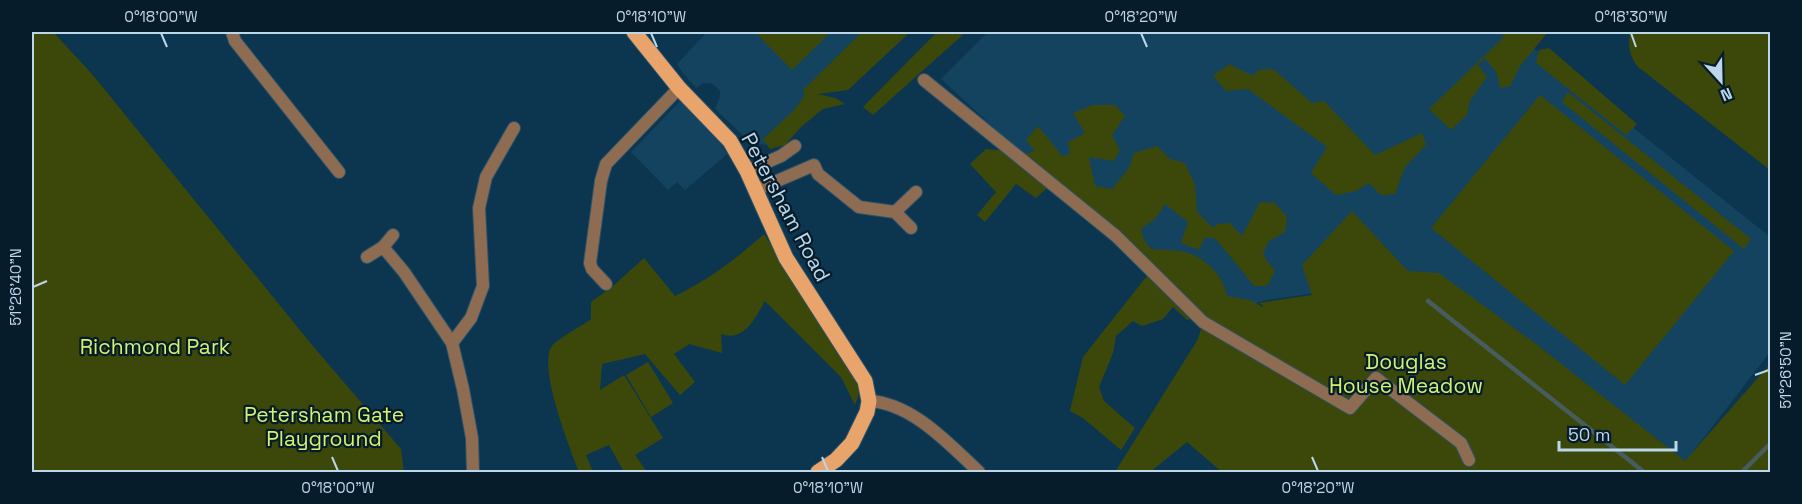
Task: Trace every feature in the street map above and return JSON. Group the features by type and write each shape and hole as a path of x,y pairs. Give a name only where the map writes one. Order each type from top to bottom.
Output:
{"main road":[{"name":"Petersham Road","path":"634,32 679,88 730,141 747,171 786,258 865,381 869,401"},
{"path":"818,472 836,460 852,443 867,412 869,401"}],"street":[{"path":"232,32 235,41 339,172"},
{"path":"924,80 1116,236 1203,322 1350,408 1376,378 1461,443 1469,460"},
{"path":"606,284 592,270 590,263 604,169 613,155 679,88"},
{"path":"452,343 471,318 483,286 480,208 486,177 514,128"},
{"path":"747,171 781,156 795,146"},
{"path":"756,190 814,165 819,174 859,207 895,212 911,228"},
{"path":"895,212 916,192"},
{"path":"367,256 383,247 393,235"},
{"path":"383,247 404,272 452,343 472,438 473,472"},
{"path":"869,401 881,402 912,415 978,472"}],"shaded area":[{"path":"707,32 866,32 773,141 765,145 749,141 715,109 720,91 715,86 703,83 696,88 677,64"},
{"path":"988,32 1520,32 1517,35 1770,237 1770,352 1685,462 1426,277 1267,300 1200,317 941,79"},
{"path":"680,101 715,136 727,154 685,190 677,182 668,190 631,152"}],"green space":[{"name":"Richmond Park","path":"32,32 53,32 92,74 312,345 401,449 404,472 32,472"},
{"path":"831,32 792,70 756,33"},
{"path":"862,32 910,32 848,90 818,94 835,98 845,104 823,109 801,127 785,145 770,149 763,139 795,109 805,95 803,90"},
{"path":"937,32 966,32 873,115 863,107"},
{"path":"1500,32 1548,32 1520,66 1510,86 1500,88 1497,73 1485,58 1478,65 1487,77 1470,101 1467,115 1451,130 1429,109 1504,37"},
{"path":"1630,32 1770,32 1770,170 1637,66 1630,50"},
{"path":"1549,48 1637,124 1626,135 1536,63 1539,50"},
{"path":"1229,64 1253,76 1258,70 1273,69 1312,103 1324,101 1375,155 1422,133 1426,145 1405,167 1395,194 1381,195 1369,183 1356,191 1336,195 1311,173 1327,147 1248,89 1226,91 1213,76"},
{"path":"1568,92 1751,239 1744,249 1562,102"},
{"path":"1540,95 1734,251 1625,385 1431,228"},
{"name":"Douglas House Meadow","path":"1093,105 1115,105 1125,116 1112,135 1120,150 1114,161 1089,157 1095,186 1112,189 1129,168 1134,153 1157,146 1170,159 1185,163 1195,185 1197,212 1213,228 1217,224 1230,223 1242,236 1260,202 1275,203 1287,217 1285,232 1268,242 1263,255 1275,271 1267,286 1254,286 1216,239 1205,237 1199,250 1181,243 1188,222 1165,204 1155,219 1141,229 1144,240 1151,249 1188,253 1210,266 1221,280 1227,296 1253,301 1262,307 1259,303 1312,295 1302,265 1352,211 1408,271 1439,273 1536,344 1685,461 1770,364 1770,472 1222,472 1187,442 1150,472 1115,472 1198,339 1203,322 1200,317 1187,320 1173,307 1163,319 1142,326 1133,321 1116,336 1113,353 1099,387 1104,401 1135,428 1121,450 1083,418 1070,411 1083,357 1154,267 1056,180 1036,198 1016,184 985,222 977,215 996,192 970,164 986,149 1028,153 1035,151 1026,140 1038,126 1062,156 1070,154 1068,142 1085,133 1073,113"},
{"path":"764,234 856,380 859,393 855,405 841,377 765,301 743,332 729,336 721,334 722,353 689,344 674,354 695,382 680,395 645,354 602,364 600,390 624,375 663,438 635,455 647,472 624,472 609,445 586,455 593,472 579,472 556,408 552,389 548,356 554,343 591,319 591,302 612,287 644,258 675,296 722,268"},
{"path":"648,362 673,403 651,417 626,375"}],"waterway":[{"path":"1428,301 1644,472"},
{"path":"1742,472 1770,444"}],"park label":[{"name":"Petersham Gate Playground","path":"324,426"}]}
